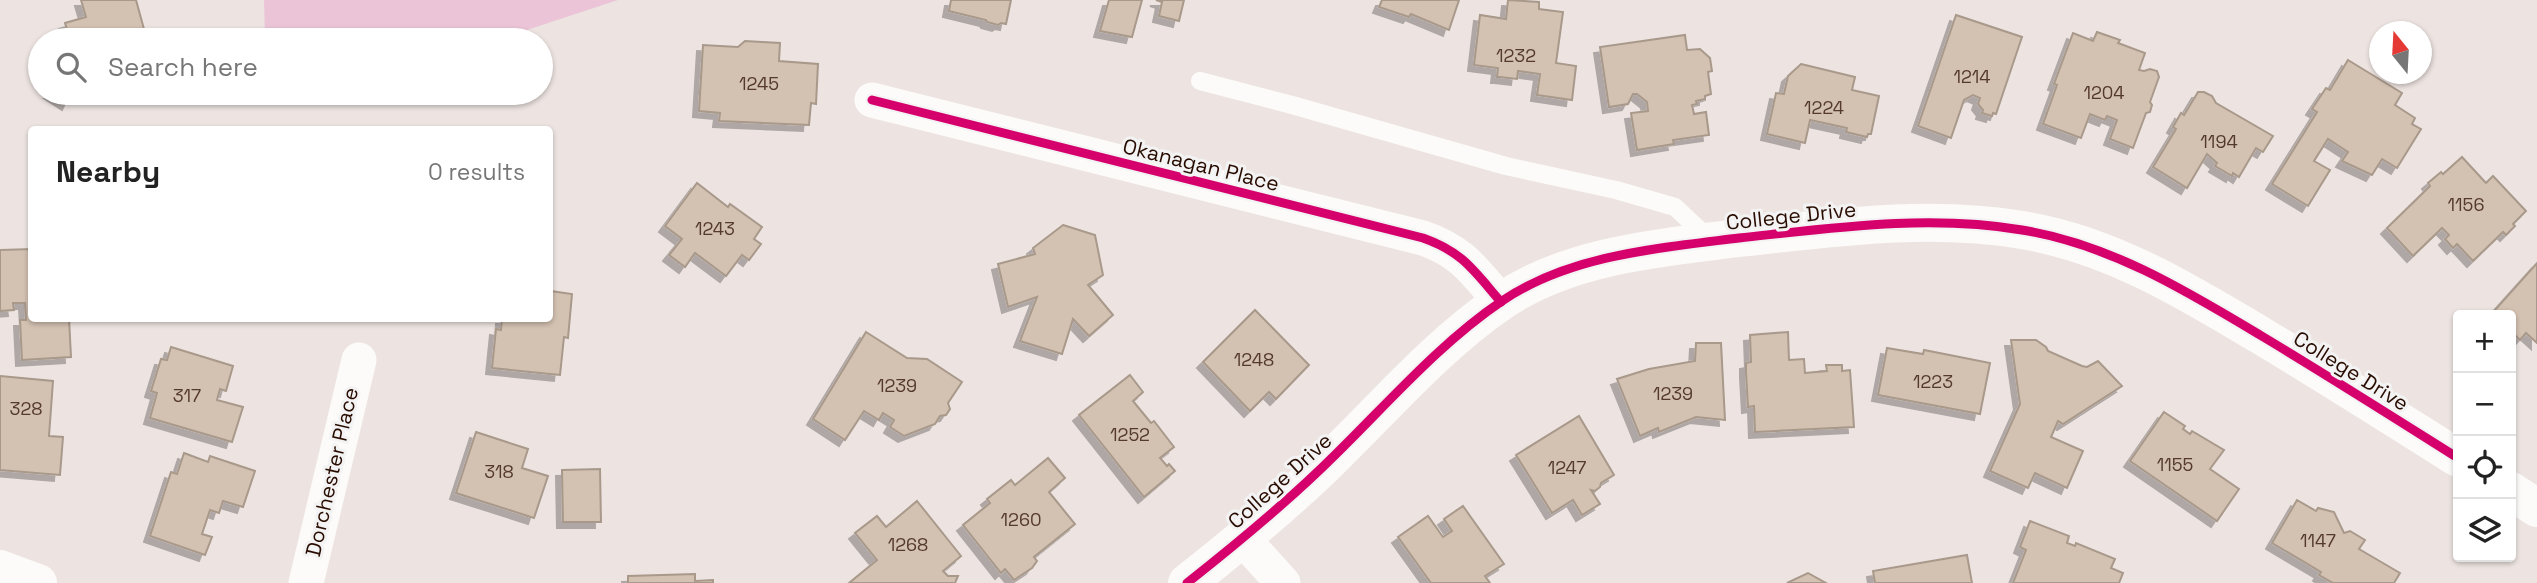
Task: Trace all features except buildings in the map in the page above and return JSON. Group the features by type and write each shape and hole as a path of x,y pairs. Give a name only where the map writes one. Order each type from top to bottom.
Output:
{"street":[{"name":"Okanagan Place","path":"872,100 1423,239 1447,247 1463,259 1501,302"},
{"name":"College Drive","path":"1188,583 1285,503 1441,352 1501,302 1556,274 1588,263 1679,245 1850,226 1940,223 2022,230 2100,250 2133,264 2189,295 2332,378 2453,455"},
{"name":"Dorchester Place","path":"306,583 359,360"},
{"path":"2516,494 2537,508"},
{"path":"1244,539 1283,583"},
{"path":"0,569 38,583"}],"lane":[{"path":"1200,81 1506,166 1616,190 1675,207 1711,242"}],"shaded area":[{"path":"264,0 618,0 533,28 265,28"}],"cycle path":[{"path":"872,100 1423,238 1458,256 1501,302"},
{"path":"1187,583 1245,537 1300,488 1457,335 1528,285 1586,263 1616,256 1809,230 1880,224 1987,225 2022,230 2085,246 2175,286 2310,365 2453,455"}]}
